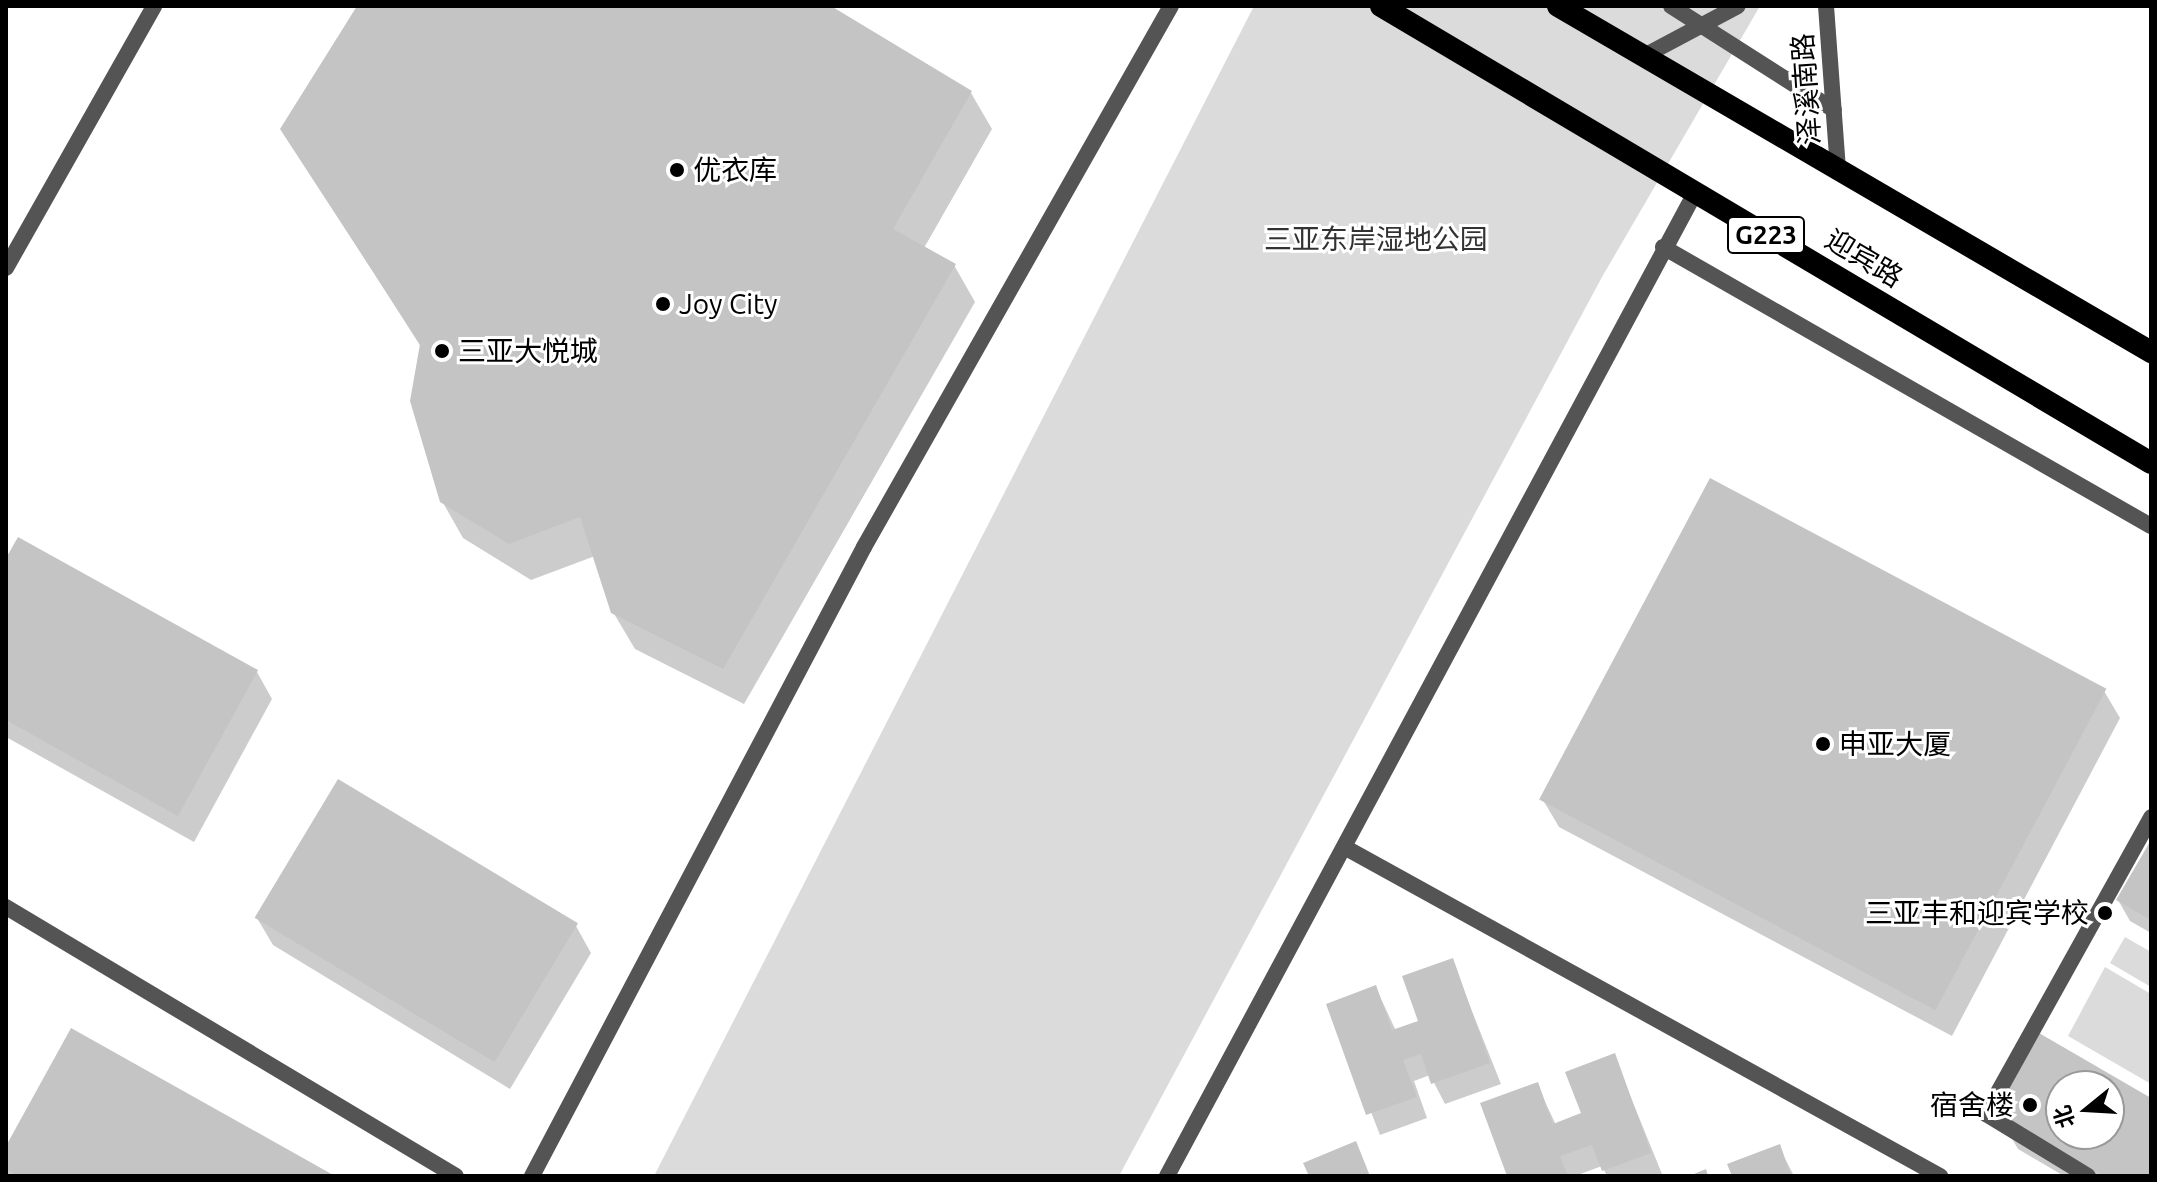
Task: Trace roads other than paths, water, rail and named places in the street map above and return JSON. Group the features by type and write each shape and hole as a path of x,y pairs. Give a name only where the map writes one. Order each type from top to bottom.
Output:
{"highway":[{"name":"迎宾路","path":"1381,6 2151,463"},
{"path":"1558,6 2151,352"}],"street":[{"path":"6,268 154,6"},
{"path":"532,1176 864,547 1171,6"},
{"path":"1671,6 1834,110"},
{"path":"1644,56 1738,6"},
{"name":"泽溪南路","path":"1826,6 1838,168"},
{"path":"1167,1176 1346,848 1663,247 1695,193"},
{"path":"1663,247 2151,526"},
{"path":"2088,1176 1986,1114 2151,817"},
{"path":"1346,848 1940,1176"},
{"path":"6,907 456,1176"}],"place":[{"name":"优衣库","path":"677,170"},
{"name":"Joy City","path":"663,304"},
{"name":"三亚大悦城","path":"442,351"},
{"name":"申亚大厦","path":"1823,744"},
{"name":"三亚丰和迎宾学校","path":"2105,913"},
{"name":"宿舍楼","path":"2030,1105"}],"park label":[{"name":"三亚东岸湿地公园","path":"1376,239"}]}
